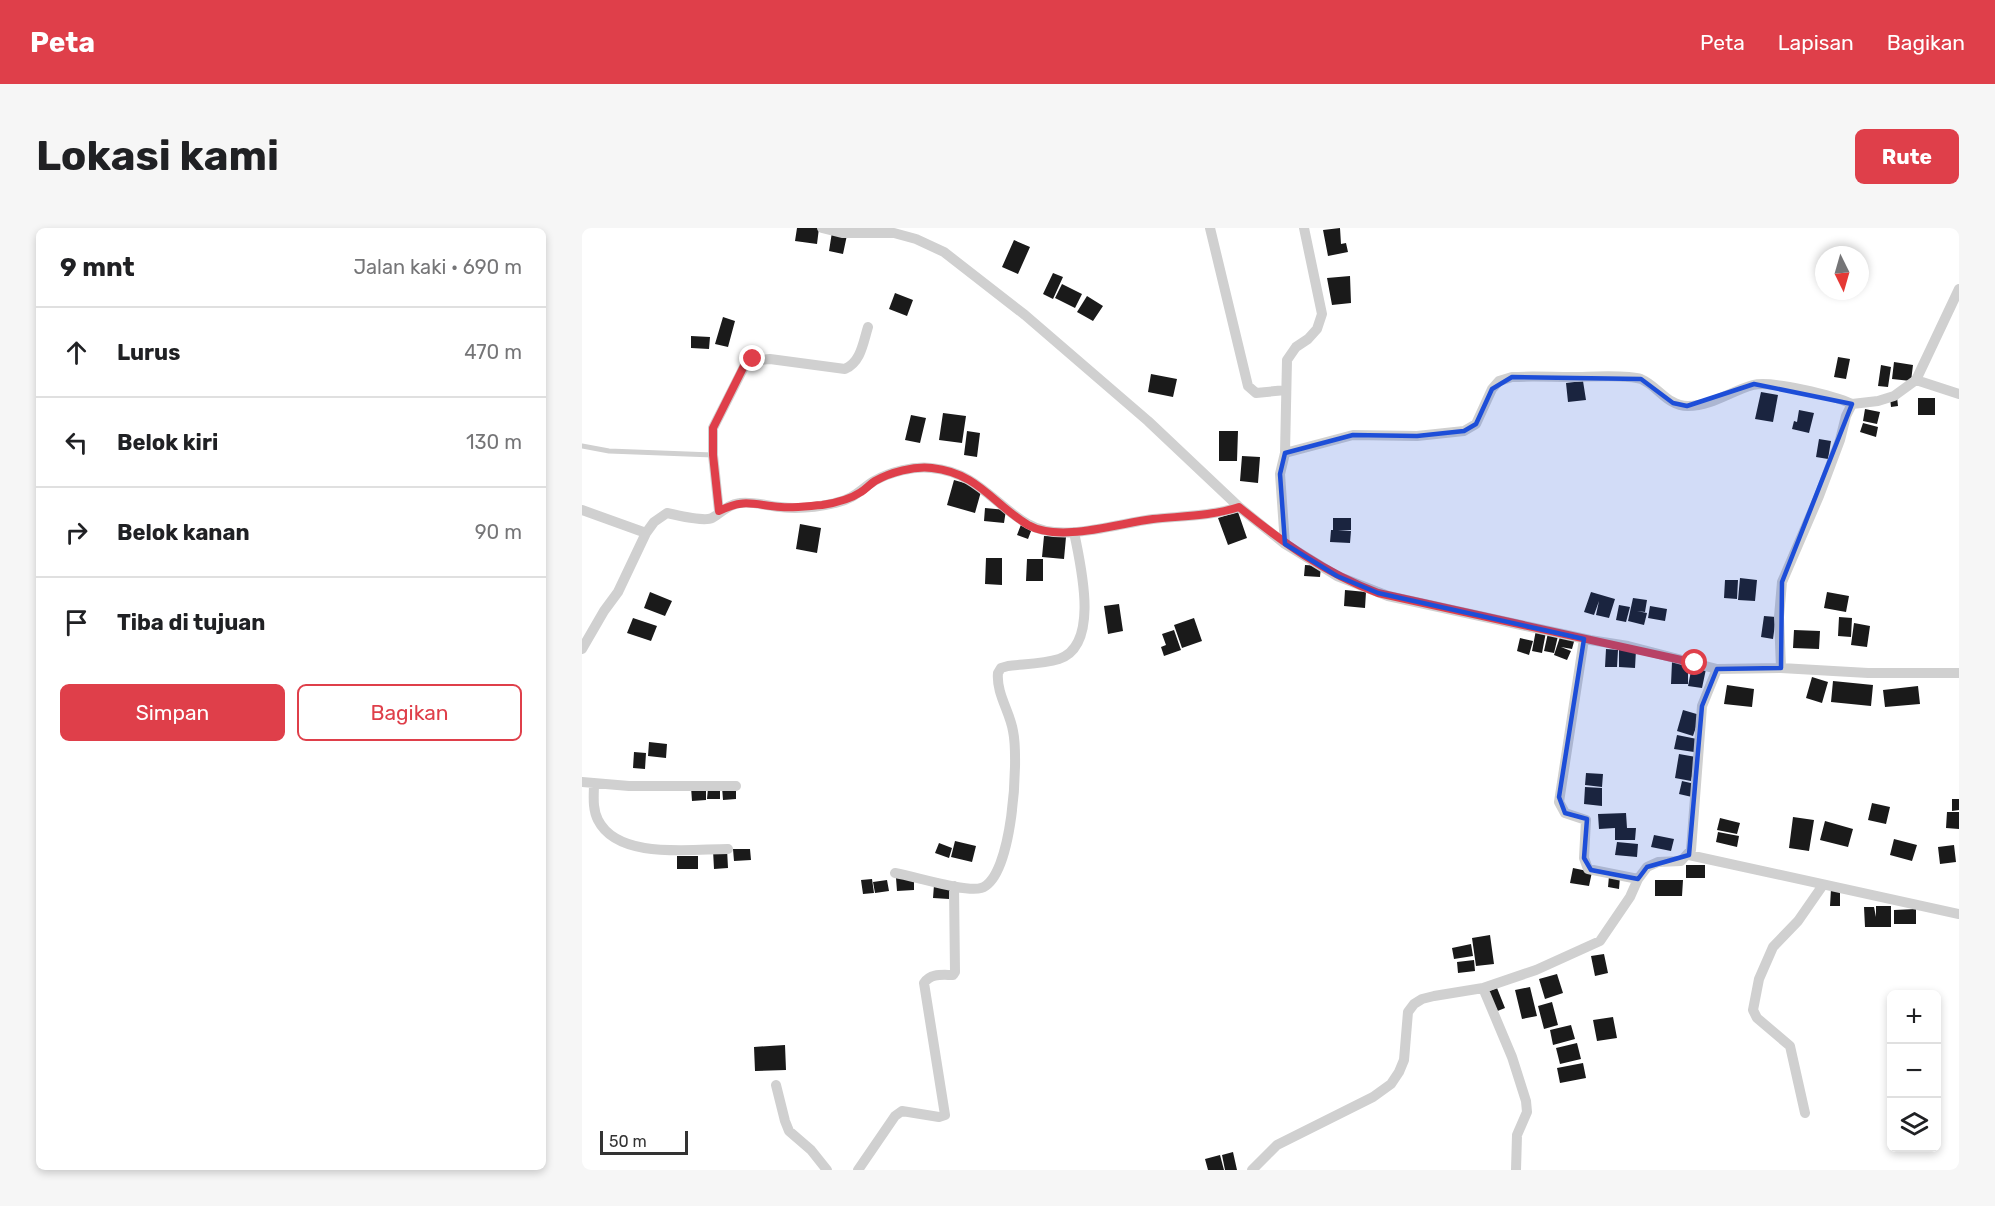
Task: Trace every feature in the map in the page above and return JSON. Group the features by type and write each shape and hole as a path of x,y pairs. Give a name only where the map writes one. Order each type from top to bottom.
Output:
{"street":[{"path":"822,228 842,232 894,233 916,238 944,252 1034,322 1148,421 1239,507 1285,544 1337,576 1378,593 1584,639 1628,646 1717,669 1781,668 1868,673 1959,673"},
{"path":"1210,228 1248,386 1256,393 1286,390"},
{"path":"1285,544 1280,474 1286,453 1287,360 1296,347 1317,329 1322,314 1304,228"},
{"path":"1286,453 1353,435 1417,436 1464,430 1476,424 1492,389 1499,381 1512,377 1611,376 1641,379 1673,403 1687,406 1707,403 1754,384 1768,384 1798,390 1840,399 1852,404 1878,401 1893,396 1916,380 1959,289"},
{"path":"719,511 713,455 713,428 747,361 770,359 845,369 854,365 858,359 868,327"},
{"path":"1916,380 1959,394"},
{"path":"1781,668 1779,617 1782,582 1819,496 1852,404"},
{"path":"582,648 618,592 646,533 654,522 667,513 703,519 712,518 719,511 741,502 783,508 835,503 859,494 874,482 893,473 914,468 932,468 973,480 1007,510 1029,525 1059,532 1128,525 1150,519 1221,513 1239,507"},
{"path":"582,510 646,533"},
{"path":"895,873 968,889 989,884 1002,857 1012,817 1015,752 1013,729 1004,707 998,678 1000,670 1008,666 1060,659 1074,649 1085,612 1084,587 1074,532"},
{"path":"1584,639 1559,802 1565,813 1586,820 1584,858 1588,869 1638,879"},
{"path":"1252,1170 1277,1145 1373,1097 1391,1084 1404,1060 1408,1012 1414,1004 1434,996 1483,988 1536,970 1600,941 1647,867 1658,862 1681,861 1689,855 1702,706 1717,669"},
{"path":"582,782 629,786 736,786"},
{"path":"594,783 594,801 599,822 611,835 634,847 728,849"},
{"path":"1689,855 1959,914"},
{"path":"1805,1113 1790,1046 1757,1018 1753,1010 1759,979 1773,947 1798,921 1823,885"},
{"path":"858,1170 895,1116 902,1111 939,1117 945,1115 924,983 927,978 934,975 953,975 956,972 954,886"},
{"path":"1483,988 1512,1057 1526,1101 1527,1112 1516,1135 1516,1170"},
{"path":"776,1085 789,1131 811,1150 827,1170"}],"lane":[{"path":"582,446 609,451 713,455"}],"highlighted area":[{"path":"1512,377 1641,379 1673,403 1687,406 1754,384 1852,404 1782,582 1781,668 1717,669 1702,706 1689,855 1647,867 1638,879 1591,870 1584,858 1587,819 1565,813 1559,797 1584,639 1378,593 1337,576 1285,544 1280,474 1285,453 1353,435 1417,436 1464,431 1476,424 1492,389"}],"building":[{"path":"797,228 819,228 817,244 795,241"},
{"path":"1340,228 1341,244 1346,243 1348,252 1328,256 1323,230"},
{"path":"832,232 847,235 843,254 829,251"},
{"path":"1014,240 1030,247 1018,274 1002,267"},
{"path":"1053,273 1063,277 1053,299 1043,294"},
{"path":"1350,276 1351,303 1332,305 1327,278"},
{"path":"1062,284 1082,294 1075,308 1055,298"},
{"path":"895,293 913,300 907,316 889,309"},
{"path":"1087,296 1103,306 1093,321 1077,312"},
{"path":"723,317 735,321 728,347 715,344"},
{"path":"691,336 710,337 709,349 691,348"},
{"path":"1838,357 1850,359 1846,379 1834,377"},
{"path":"1894,362 1913,365 1911,381 1892,379"},
{"path":"1881,365 1891,367 1888,387 1878,386"},
{"path":"1151,374 1177,379 1173,397 1148,392"},
{"path":"1583,381 1586,400 1568,402 1566,383"},
{"path":"1761,392 1778,395 1773,422 1755,419"},
{"path":"1897,397 1898,406 1891,407 1890,398"},
{"path":"1918,398 1935,398 1935,415 1918,415"},
{"path":"1865,409 1880,412 1877,424 1863,421"},
{"path":"1799,410 1814,413 1809,433 1792,429 1794,421 1797,422"},
{"path":"943,413 966,416 962,443 939,440"},
{"path":"911,415 926,418 920,443 905,440"},
{"path":"1863,423 1878,427 1876,437 1860,432"},
{"path":"967,431 980,433 977,457 964,455"},
{"path":"1219,431 1238,431 1237,461 1219,461"},
{"path":"1819,439 1831,441 1828,459 1816,457"},
{"path":"1242,456 1260,457 1258,483 1240,481"},
{"path":"954,480 982,488 975,513 947,505"},
{"path":"985,508 1006,510 1004,523 984,521"},
{"path":"1238,512 1247,538 1228,545 1218,518"},
{"path":"1333,518 1351,518 1351,530 1338,530 1351,531 1350,543 1330,542"},
{"path":"1022,522 1033,526 1028,539 1017,535"},
{"path":"800,524 821,528 817,553 796,549"},
{"path":"1044,536 1066,537 1064,559 1042,557"},
{"path":"986,558 1002,558 1002,585 985,584"},
{"path":"1027,559 1043,559 1043,581 1026,581"},
{"path":"1305,565 1321,566 1320,577 1304,576"},
{"path":"1740,578 1757,580 1755,601 1738,600"},
{"path":"1725,580 1738,580 1737,599 1724,598"},
{"path":"1345,590 1366,592 1365,608 1344,606"},
{"path":"650,592 672,601 665,616 644,608"},
{"path":"1591,592 1615,599 1609,618 1596,615 1599,601 1594,615 1584,612"},
{"path":"1827,592 1849,596 1846,612 1824,608"},
{"path":"1633,598 1647,600 1645,612 1637,611 1647,613 1644,625 1628,621"},
{"path":"1119,604 1123,631 1108,634 1104,606"},
{"path":"1619,605 1630,607 1626,622 1616,620"},
{"path":"1650,606 1667,609 1665,621 1648,618"},
{"path":"1764,616 1776,617 1773,639 1761,637"},
{"path":"1839,617 1852,618 1851,637 1838,636"},
{"path":"633,618 657,626 651,641 627,633"},
{"path":"1194,618 1202,641 1182,648 1174,625"},
{"path":"1854,623 1870,626 1867,647 1851,645"},
{"path":"1174,630 1181,650 1164,656 1161,647 1166,645 1162,634"},
{"path":"1536,630 1546,632 1542,653 1532,651"},
{"path":"1794,630 1820,631 1819,649 1793,648"},
{"path":"1548,633 1558,636 1554,653 1544,651"},
{"path":"1561,634 1575,638 1572,649 1561,647 1571,651 1567,660 1554,655"},
{"path":"1520,638 1533,641 1529,655 1517,651"},
{"path":"1606,649 1618,650 1617,667 1605,667"},
{"path":"1619,650 1636,650 1635,668 1619,667"},
{"path":"1672,662 1688,663 1688,684 1671,684"},
{"path":"1692,666 1706,669 1702,688 1688,686"},
{"path":"1812,677 1828,682 1822,703 1806,698"},
{"path":"1833,681 1873,685 1871,706 1831,702"},
{"path":"1727,685 1754,689 1752,707 1724,704"},
{"path":"1918,686 1920,704 1885,707 1883,690"},
{"path":"1683,710 1700,715 1693,736 1677,731"},
{"path":"1677,735 1697,739 1694,752 1674,749"},
{"path":"649,742 667,744 666,758 648,756"},
{"path":"634,752 646,753 645,769 633,768"},
{"path":"1679,754 1696,757 1691,781 1675,778"},
{"path":"1586,773 1603,774 1602,787 1585,785"},
{"path":"1682,781 1695,784 1692,797 1679,794"},
{"path":"691,787 706,787 706,800 692,801"},
{"path":"722,787 736,787 736,799 723,800"},
{"path":"1585,787 1602,788 1602,806 1584,804"},
{"path":"708,788 720,788 720,799 707,799"},
{"path":"1952,799 1959,799 1959,810 1952,811"},
{"path":"1872,803 1890,807 1886,824 1868,820"},
{"path":"1947,812 1959,812 1959,829 1946,828"},
{"path":"1626,813 1627,828 1636,828 1635,840 1615,840 1615,828 1599,829 1598,814"},
{"path":"1793,817 1814,820 1809,851 1789,848"},
{"path":"1720,818 1740,823 1737,834 1717,830"},
{"path":"1825,821 1853,829 1848,847 1820,840"},
{"path":"1718,832 1739,836 1737,847 1716,842"},
{"path":"1654,835 1674,839 1671,851 1651,847"},
{"path":"1894,839 1917,845 1912,861 1890,855"},
{"path":"955,841 976,846 972,862 951,857"},
{"path":"1617,842 1638,844 1637,857 1615,855"},
{"path":"939,843 952,848 949,858 935,853"},
{"path":"1954,845 1956,862 1940,864 1938,847"},
{"path":"727,849 728,868 714,869 713,850"},
{"path":"733,849 750,849 751,860 734,861"},
{"path":"677,856 698,856 698,869 677,869"},
{"path":"1686,865 1705,865 1705,878 1686,878"},
{"path":"1573,868 1592,872 1589,886 1570,883"},
{"path":"1609,876 1620,877 1619,889 1608,887"},
{"path":"914,877 914,890 897,891 896,878"},
{"path":"872,879 874,893 863,894 861,880"},
{"path":"887,880 889,891 875,893 873,882"},
{"path":"1655,880 1683,880 1682,896 1655,896"},
{"path":"934,885 950,886 949,899 933,898"},
{"path":"1831,889 1840,889 1840,906 1830,906"},
{"path":"1876,906 1891,906 1891,927 1865,927 1864,907 1874,907 1876,917"},
{"path":"1916,909 1916,924 1894,924 1894,910"},
{"path":"1490,935 1494,964 1476,966 1472,938"},
{"path":"1471,944 1473,956 1454,959 1452,948"},
{"path":"1604,954 1608,973 1595,976 1591,956"},
{"path":"1474,960 1475,971 1458,973 1457,962"},
{"path":"1557,974 1563,993 1545,999 1539,979"},
{"path":"1530,987 1537,1016 1522,1019 1515,990"},
{"path":"1497,988 1505,1008 1495,1012 1487,992"},
{"path":"1552,1002 1558,1025 1544,1029 1538,1006"},
{"path":"1613,1017 1617,1038 1597,1041 1593,1020"},
{"path":"1571,1025 1575,1039 1553,1045 1550,1030"},
{"path":"1577,1043 1581,1059 1560,1064 1556,1048"},
{"path":"785,1045 786,1070 755,1071 754,1047"},
{"path":"1583,1063 1586,1078 1560,1083 1557,1068"},
{"path":"1233,1152 1237,1170 1225,1170 1222,1155"},
{"path":"1220,1155 1224,1170 1208,1170 1205,1159"}],"route":[{"path":"753,359 747,361 744,366 713,428 713,455 719,511 741,502 783,508 835,503 859,494 874,482 893,473 914,468 932,468 973,480 1024,522 1034,527 1059,532 1128,525 1150,519 1221,513 1239,507 1285,544 1337,576 1378,593 1590,640 1628,646 1695,663"}]}
